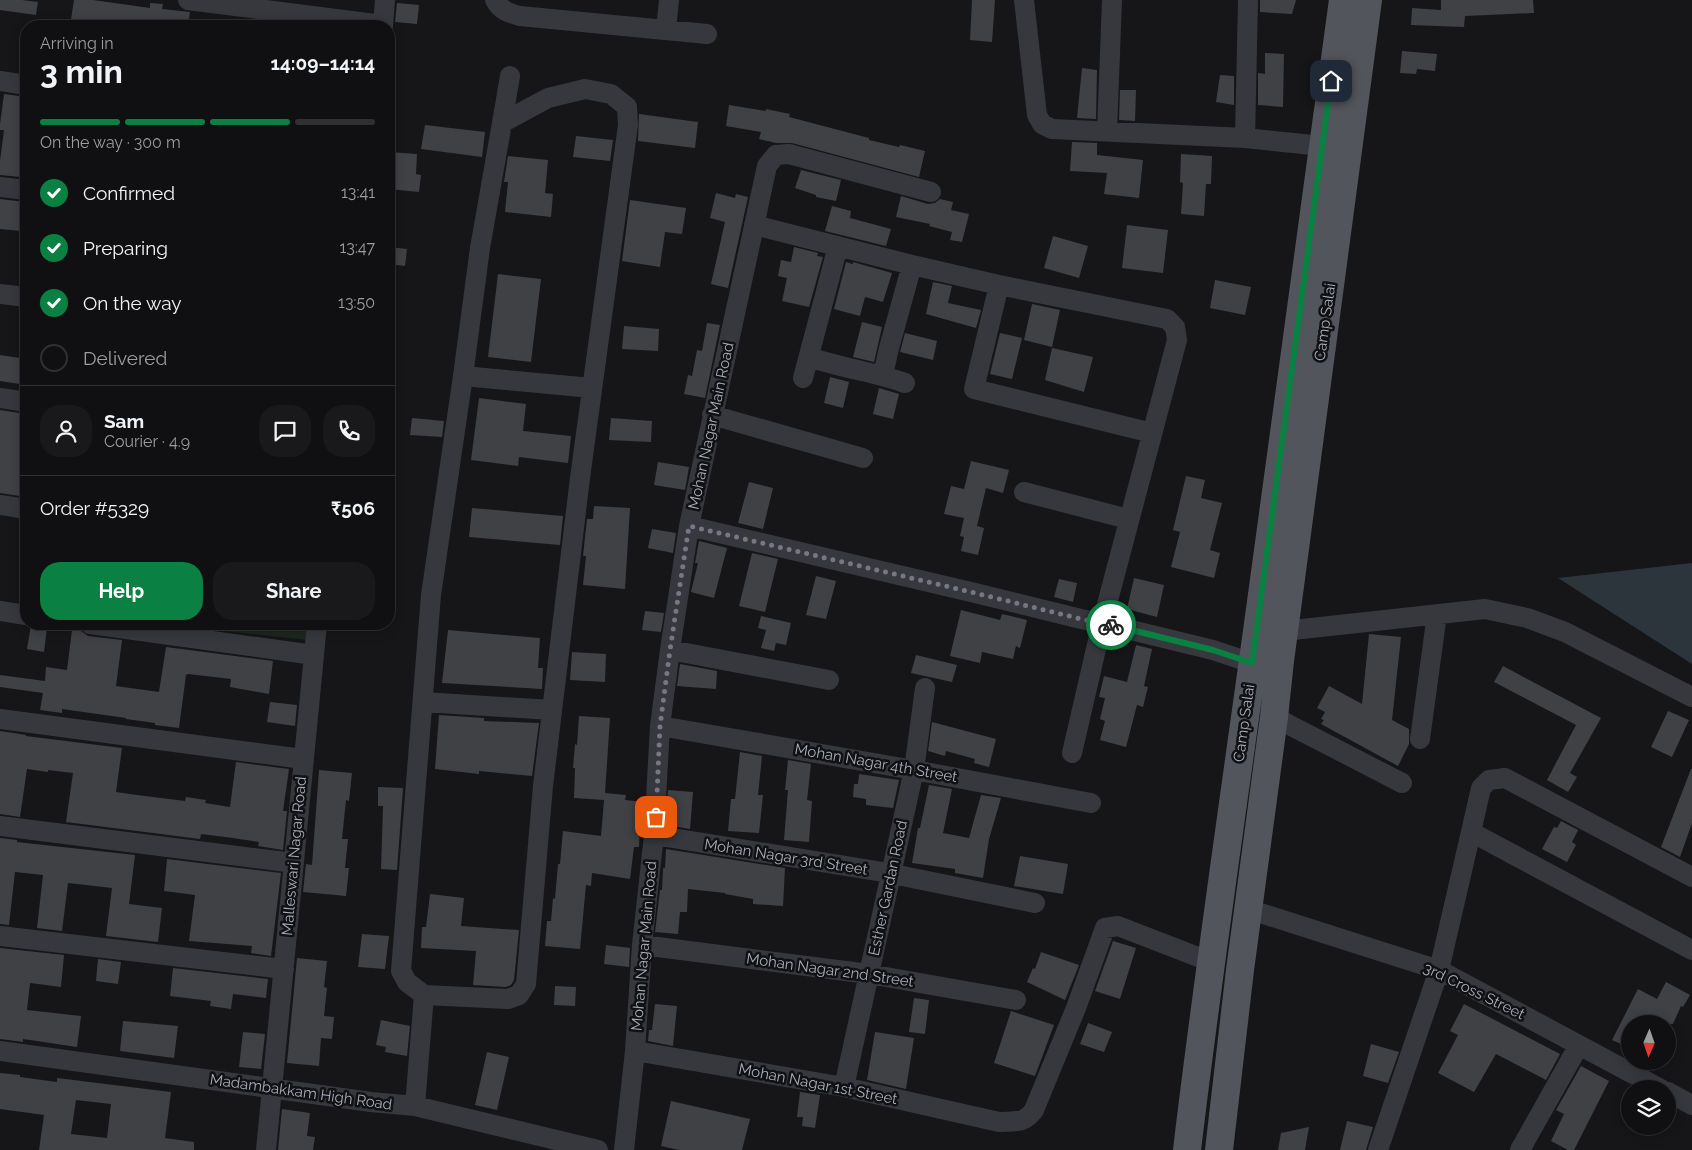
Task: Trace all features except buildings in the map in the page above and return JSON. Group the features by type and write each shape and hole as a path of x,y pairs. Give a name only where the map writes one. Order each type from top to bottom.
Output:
{"main road":[{"name":"Camp Salai","path":"1219,1150 1248,909 1274,717 1342,100 1343,0"},
{"name":"Camp Salai","path":"1187,1150 1210,962 1322,146 1342,100 1368,0"}],"street":[{"path":"188,0 338,20"},
{"path":"383,20 385,0"},
{"path":"495,0 504,11 520,16 707,34"},
{"path":"666,30 669,0"},
{"path":"1024,0 1036,115 1042,124 1052,129 1245,138 1322,146"},
{"path":"1107,132 1112,0"},
{"path":"1245,138 1248,0"},
{"path":"502,123 548,98 585,89 611,94 627,107 628,125 592,388 543,786 526,984 519,994 508,999 424,995 407,982 401,971 431,595 480,248 510,76"},
{"path":"0,81 20,84"},
{"name":"Mohan Nagar Main Road","path":"624,1150 635,1051 642,945 654,835 660,726 670,650 689,526 767,166 776,155 789,154 931,192"},
{"path":"0,187 20,189"},
{"path":"754,225 999,285 1167,319 1175,327 1177,340 1128,519 1072,753"},
{"path":"804,378 838,246"},
{"path":"883,375 912,265"},
{"path":"999,285 972,397 1152,433"},
{"path":"0,294 20,296"},
{"path":"809,357 851,370 883,375 905,383"},
{"path":"463,376 592,388"},
{"path":"0,398 20,401"},
{"path":"712,415 863,458"},
{"path":"1024,492 1128,519"},
{"path":"0,505 20,508"},
{"path":"689,526 1081,619 1102,622 1213,650 1252,663"},
{"path":"1284,631 1485,609 1527,618 1565,632 1692,697"},
{"path":"0,611 20,614"},
{"path":"1420,738 1437,614"},
{"path":"135,630 314,654"},
{"name":"Malleswari Nagar Road","path":"266,1150 316,630"},
{"path":"670,650 829,680"},
{"name":"Esther Gardan Road","path":"844,1087 914,770 925,688"},
{"path":"423,702 552,710"},
{"path":"1274,717 1402,783"},
{"path":"0,719 303,759"},
{"name":"Mohan Nagar 4th Street","path":"660,726 1091,803"},
{"path":"1378,1150 1439,970 1481,788 1489,780 1505,778 1692,877"},
{"path":"0,826 294,862"},
{"path":"1472,832 1692,950"},
{"name":"Mohan Nagar 3rd Street","path":"654,835 892,874 1035,902"},
{"name":"3rd Cross Street","path":"1248,909 1439,970 1644,1080"},
{"name":"Mohan Nagar 1st Street","path":"635,1051 844,1087 1000,1122 1022,1121 1028,1118 1034,1110 1076,1008 1105,928 1118,926 1210,962"},
{"path":"0,936 284,970"},
{"name":"Mohan Nagar 2nd Street","path":"642,945 869,974 1016,1000"},
{"path":"415,1106 424,995"},
{"path":"1520,1150 1580,1045"},
{"name":"Madambakkam High Road","path":"0,1051 415,1106 598,1150"},
{"path":"1676,1096 1692,1105"}],"shaded area":[{"path":"1692,563 1692,664 1558,578"},
{"path":"227,630 310,630 308,640"}],"way so far":[{"path":"656,817 660,726 689,526 1111,625"}],"route":[{"path":"1111,625 1213,650 1252,663 1331,81"}]}
